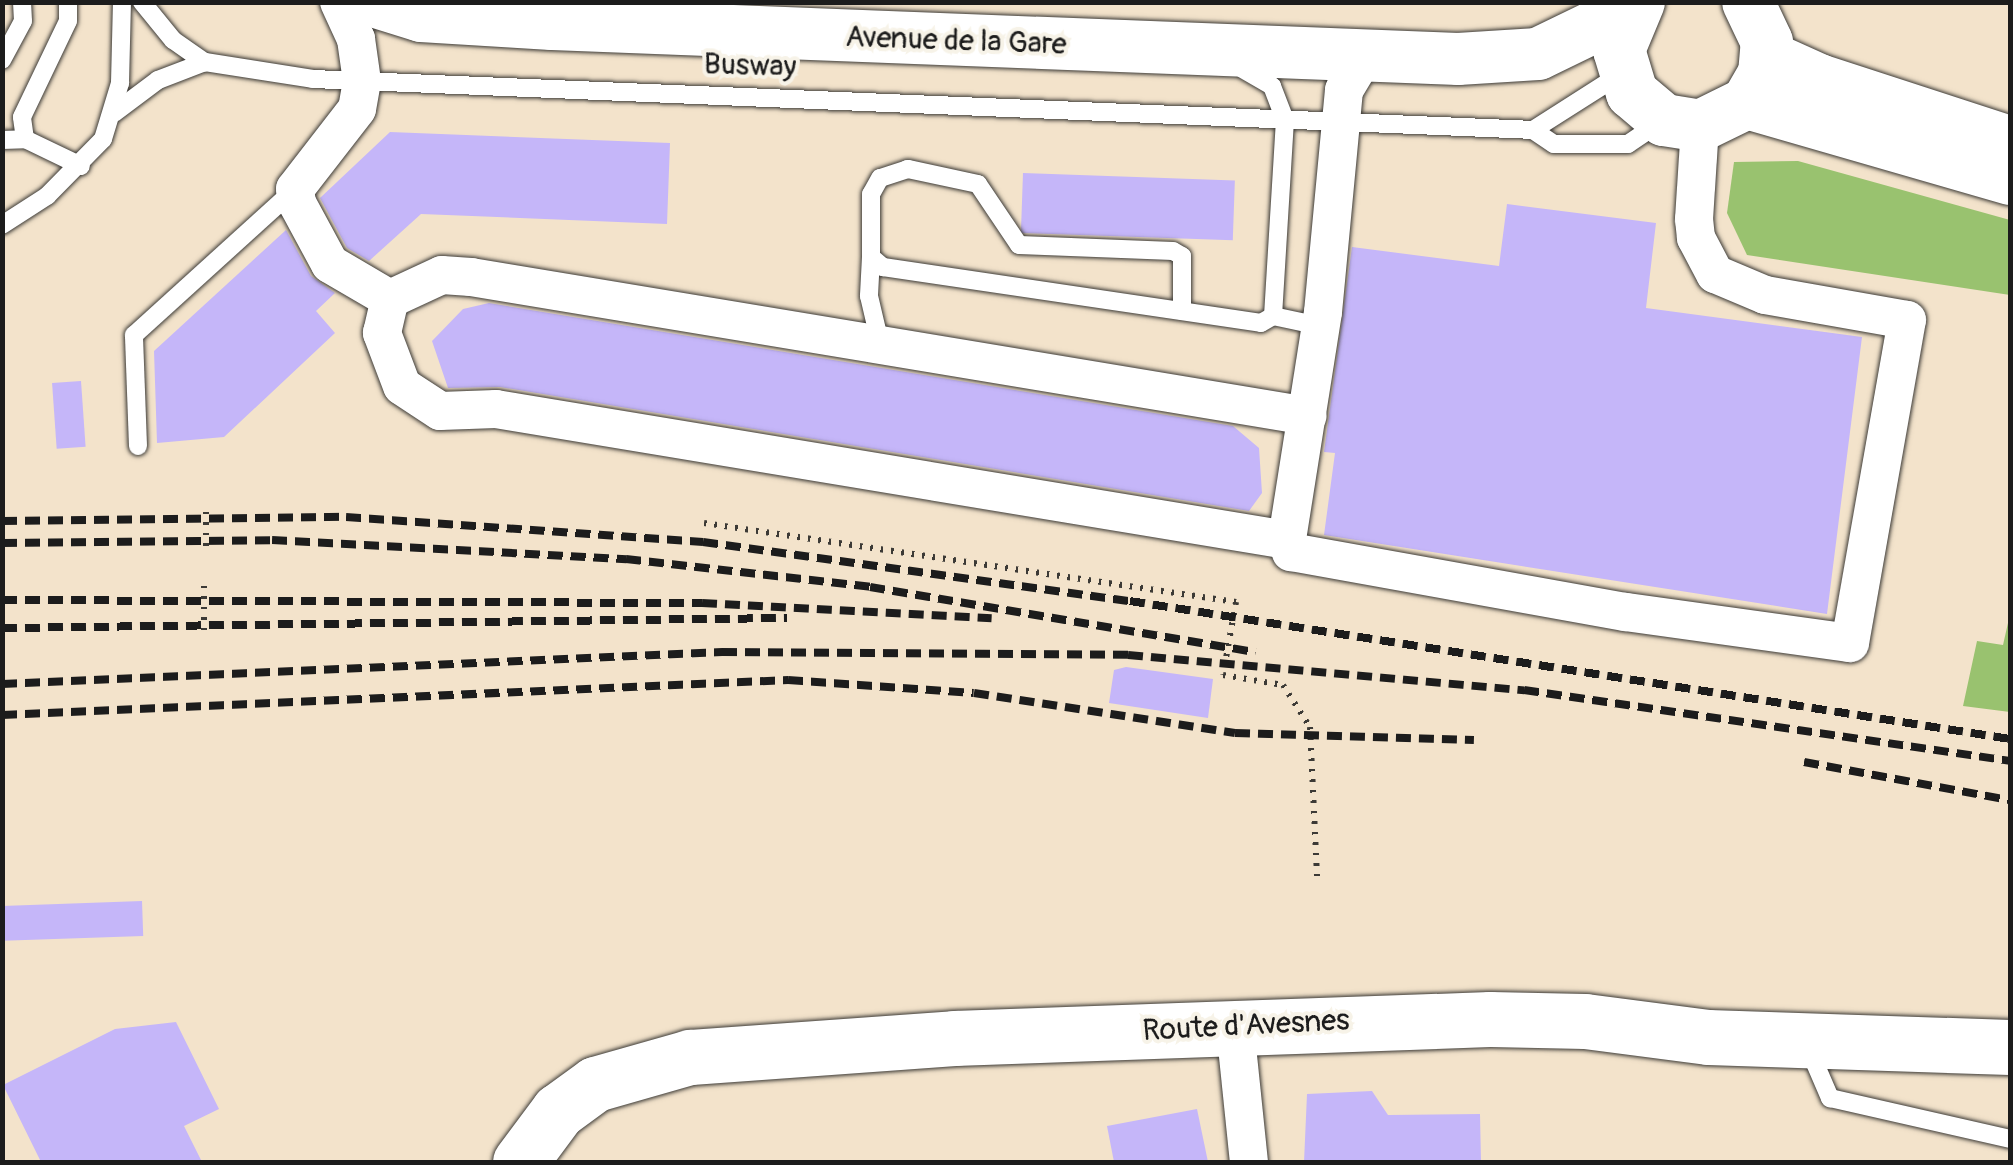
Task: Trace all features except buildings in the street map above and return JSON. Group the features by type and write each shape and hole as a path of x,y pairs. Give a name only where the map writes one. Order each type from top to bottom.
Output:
{"main road":[{"name":"Avenue de la Gare","path":"1538,54 1637,4"},
{"path":"1637,4 1619,50 1622,73 1632,93 1710,116 2010,179"},
{"name":"Avenue de la Gare","path":"411,7 1181,50 1364,57 1538,54 1622,73"},
{"path":"1710,116 1761,34 1820,80 2010,142"},
{"name":"Route d'Avesnes","path":"520,1162 558,1111 594,1084 690,1056 1235,1027 1490,1019 1805,1042 2010,1047"}],"street":[{"path":"339,2 356,38 362,81 357,109 342,134 295,189 300,217 330,264 390,299"},
{"path":"1364,57 1344,90 1320,326 1287,540 1291,552 1626,612 1850,643 1907,320 1765,295 1715,274 1696,238 1710,116"},
{"path":"390,299 442,275 471,277 1308,416"},
{"path":"390,299 382,333 387,360 414,400 440,411 496,409 1287,540"},
{"path":"1235,1027 1249,1162"}],"lane":[{"path":"2,60 24,21 22,2"},
{"path":"26,139 22,117 68,21 68,2"},
{"name":"Busway","path":"114,112 122,2"},
{"path":"142,2 173,40 204,62"},
{"path":"1761,34 1917,89"},
{"path":"1181,50 1257,73 1272,86 1286,120 1273,316"},
{"name":"Busway","path":"2,224 80,166 114,112 158,80 204,62 362,81 1533,130 1554,144 1628,144 1710,116"},
{"path":"1533,130 1622,73"},
{"path":"1710,116 2010,198"},
{"path":"2,140 26,139 80,166"},
{"path":"880,343 870,296 871,194 880,178 908,169 978,184 1019,246 1173,251 1182,256 1182,311"},
{"path":"138,446 134,335 295,189"},
{"path":"870,257 883,267 1261,323 1273,316 1320,326"},
{"path":"1805,1042 1830,1098 2010,1139"}],"path":[{"path":"206,507 206,546"},
{"path":"704,523 1236,602 1224,675 1284,685 1310,726 1318,877"},
{"path":"204,586 204,630"}],"green space":[{"path":"1798,161 2010,220 2010,295 1747,255 1727,213 1734,162"},
{"path":"2010,614 2010,712 1963,706 1977,641 2003,645"}],"railway":[{"path":"2,521 346,517 703,542 1130,601 2010,739"},
{"path":"2,543 272,540 626,559 870,587 1256,652"},
{"path":"2,600 702,603 992,618"},
{"path":"2,628 787,618"},
{"path":"2,684 722,652 1128,655 1524,690 2010,761"},
{"path":"2,715 788,680 974,693 1235,733 1474,740"},
{"path":"1804,762 2010,800"}]}
